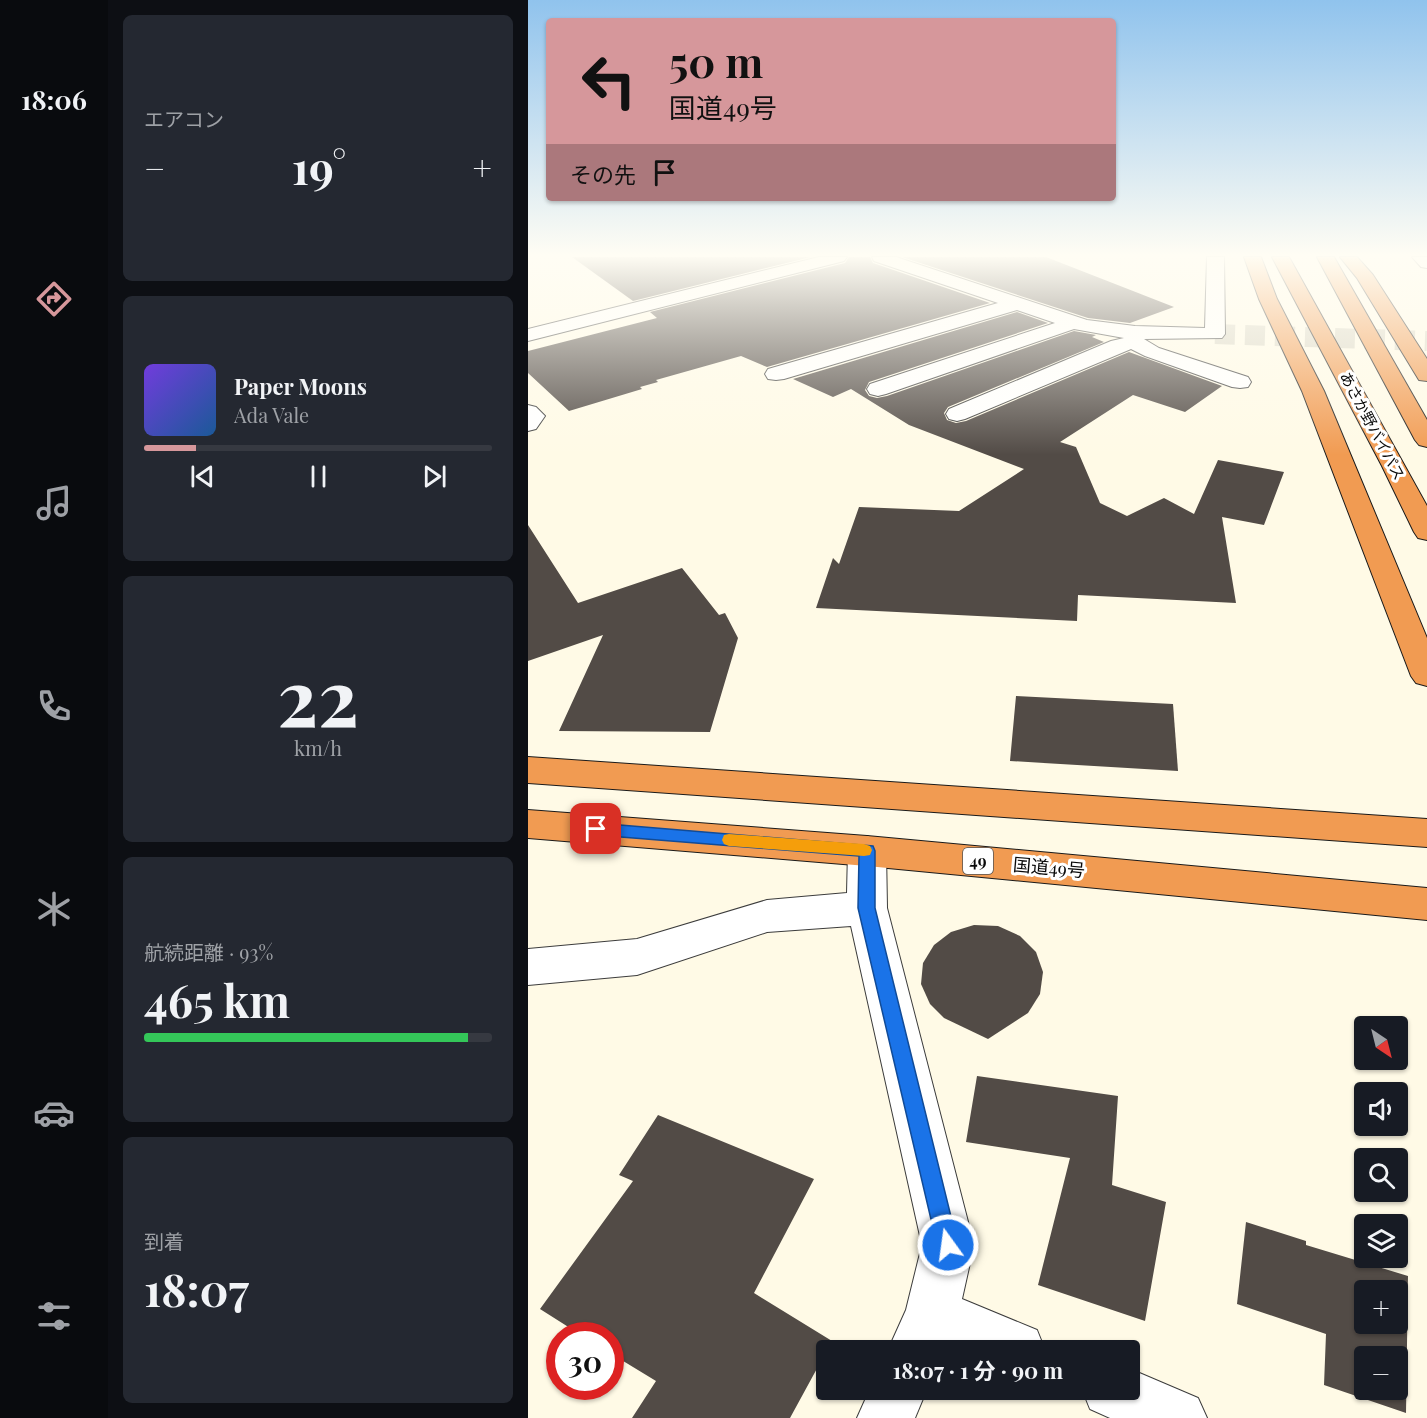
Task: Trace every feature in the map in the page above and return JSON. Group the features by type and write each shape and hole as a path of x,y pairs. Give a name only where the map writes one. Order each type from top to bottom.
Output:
{"highway":[{"path":"1280,323 1313,391 1427,676"},
{"name":"あさか野バイパス","path":"1316,323 1394,466 1427,532"},
{"path":"1362,323 1427,440"},
{"path":"1394,323 1427,375"},
{"path":"528,770 1427,833"},
{"name":"国道49号","path":"528,824 867,851 1427,904"}],"street":[{"path":"528,335 575,323"},
{"path":"776,374 950,323"},
{"path":"878,389 1073,324 1134,337 1215,334 1215,323"},
{"path":"1134,337 1152,352 1240,382"},
{"path":"957,414 1134,337"},
{"path":"528,412 534,416 528,424"},
{"path":"867,851 867,908 948,1245 924,1332 965,1340"},
{"path":"528,967 637,957 767,916 867,908"},
{"path":"886,1418 894,1400"},
{"path":"1136,1400 1178,1418"}],"building":[{"path":"637,323 920,323 767,367 741,356 656,380 658,382 640,387 642,389 569,411 528,373 528,351"},
{"path":"980,323 1047,323 869,382 865,390 869,396 877,398 887,396 1074,331 1096,335 1092,337 1104,342 948,407 944,413 947,420 956,423 966,421 1129,352 1222,386 1185,412 1133,395 1060,442 1076,447 1100,503 1127,516 1164,498 1194,514 1218,460 1284,472 1264,525 1222,517 1236,603 1078,595 1077,621 816,608 833,558 839,564 859,507 959,511 1024,469 909,425 851,389 833,397 793,379"},
{"path":"528,525 578,603 682,568 719,615 725,613 738,638 710,732 559,731 603,635 528,661"},
{"path":"1016,696 1173,704 1178,771 1010,761"},
{"path":"974,925 998,926 1020,936 1036,952 1043,972 1040,994 1028,1013 988,1039 944,1018 930,1004 921,984 923,963 934,945 951,932"},
{"path":"977,1076 1118,1096 1112,1185 1166,1202 1145,1321 1038,1285 1070,1158 966,1142"},
{"path":"658,1115 814,1179 754,1293 830,1340 816,1340 816,1370 790,1418 632,1418 656,1381 624,1362 624,1322 560,1322 540,1309 633,1181 619,1175"},
{"path":"1246,1222 1306,1241 1306,1245 1354,1260 1354,1268 1382,1268 1408,1276 1408,1280 1354,1280 1354,1334 1407,1334 1407,1346 1354,1346 1354,1395 1324,1385 1326,1334 1237,1304"},
{"path":"1368,1400 1406,1400 1406,1413"}],"tunnel":[{"path":"1215,334 1427,341"}],"slow traffic":[{"path":"729,840 864,850"}],"route":[{"path":"596,829 867,851 867,908 948,1245"}]}
